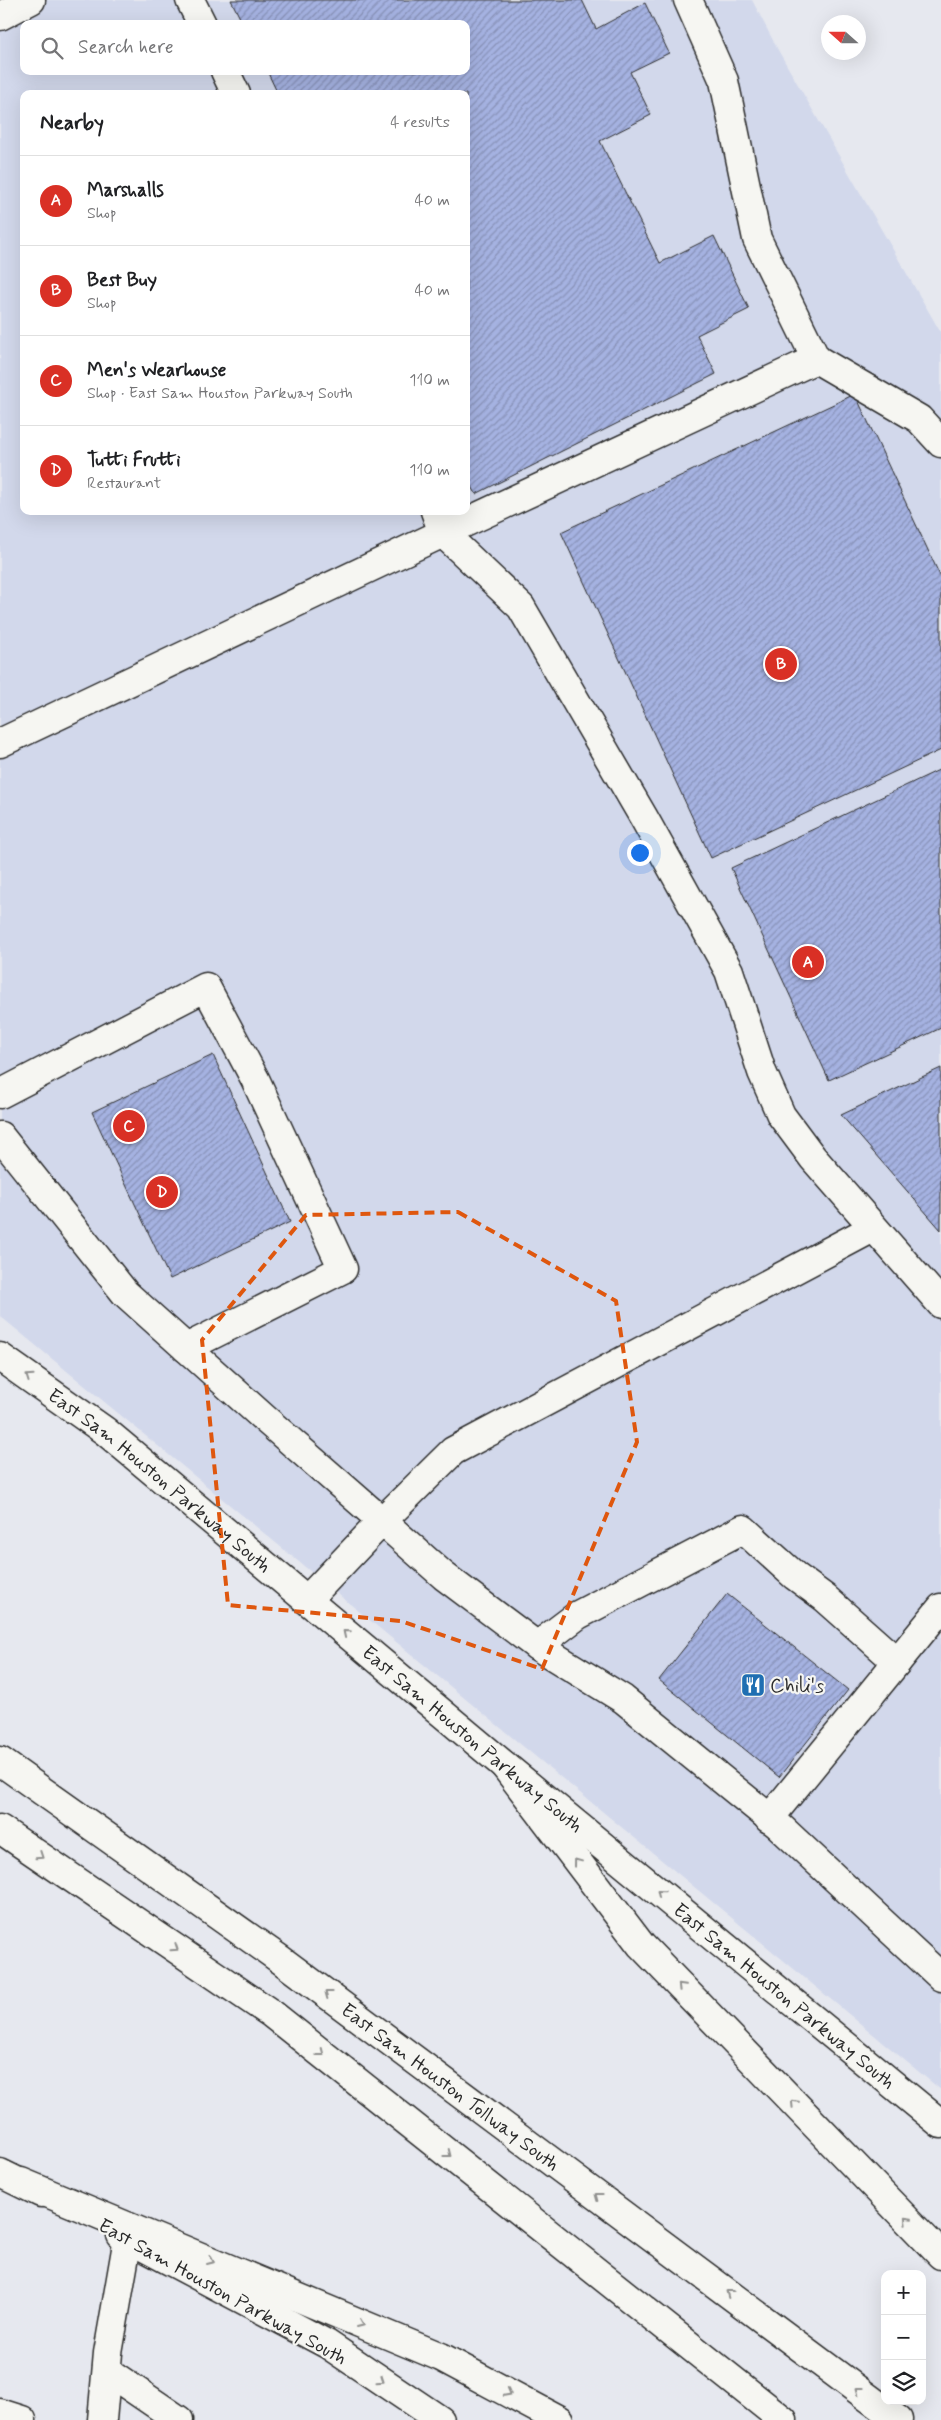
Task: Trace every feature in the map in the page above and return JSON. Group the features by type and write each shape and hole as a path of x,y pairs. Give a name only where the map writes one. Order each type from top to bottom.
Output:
{"main road":[{"path":"0,16 31,0"},
{"path":"190,0 200,20"},
{"path":"688,0 724,81 757,239 816,359 919,419 941,443"},
{"path":"227,75 234,90"},
{"path":"470,509 816,359"},
{"path":"0,743 455,515"},
{"path":"439,522 520,607 644,818 728,971 762,1072 782,1115 813,1158 941,1304"},
{"path":"0,1094 206,987 254,1078 343,1269 186,1348"},
{"path":"0,1136 125,1293 186,1348 444,1576 537,1646 623,1699 770,1819 941,1977"},
{"path":"307,1600 382,1521 453,1451 873,1228"},
{"name":"East Sam Houston Parkway South","path":"0,1357 105,1431 504,1766 941,2124"},
{"path":"537,1646 578,1615 743,1529 795,1576 825,1598 897,1662"},
{"path":"770,1819 941,1608"},
{"name":"East Sam Houston Tollway South","path":"0,1761 289,1966 898,2420"},
{"path":"504,1766 641,1945 941,2255"},
{"path":"0,1829 272,2014 783,2420"},
{"path":"10,2177 441,2357 559,2420"},
{"name":"East Sam Houston Parkway South","path":"10,2177 327,2344 440,2420"},
{"path":"102,2420 107,2371 128,2238"},
{"path":"107,2371 179,2420"},
{"path":"0,2413 22,2420"}],"highlighted area":[{"path":"458,1212 616,1301 637,1442 542,1669 401,1621 228,1605 202,1340 306,1215"}],"shaded area":[{"path":"0,0 752,0 778,50 941,333 941,2090 0,1316"}],"building":[{"path":"231,0 582,0 596,29 645,3 669,53 630,72 651,115 600,141 660,263 714,236 749,309 697,335 716,374 476,494 470,483 470,90 276,90 269,75 470,75 470,20 241,20"},
{"path":"855,394 941,578 941,750 711,858 561,532"},
{"path":"941,769 941,1028 829,1080 731,868"},
{"path":"213,1055 290,1222 170,1279 92,1112"},
{"path":"941,1068 941,1230 841,1115"},
{"name":"Chili's","path":"727,1594 848,1690 779,1777 659,1680"}],"place":[{"name":"Best Buy","path":"781,664"},
{"name":"Marshalls","path":"808,962"},
{"name":"Men's Wearhouse","path":"129,1126"},
{"name":"Tutti Frutti","path":"162,1192"},
{"name":"Chili's","path":"753,1685"}]}
